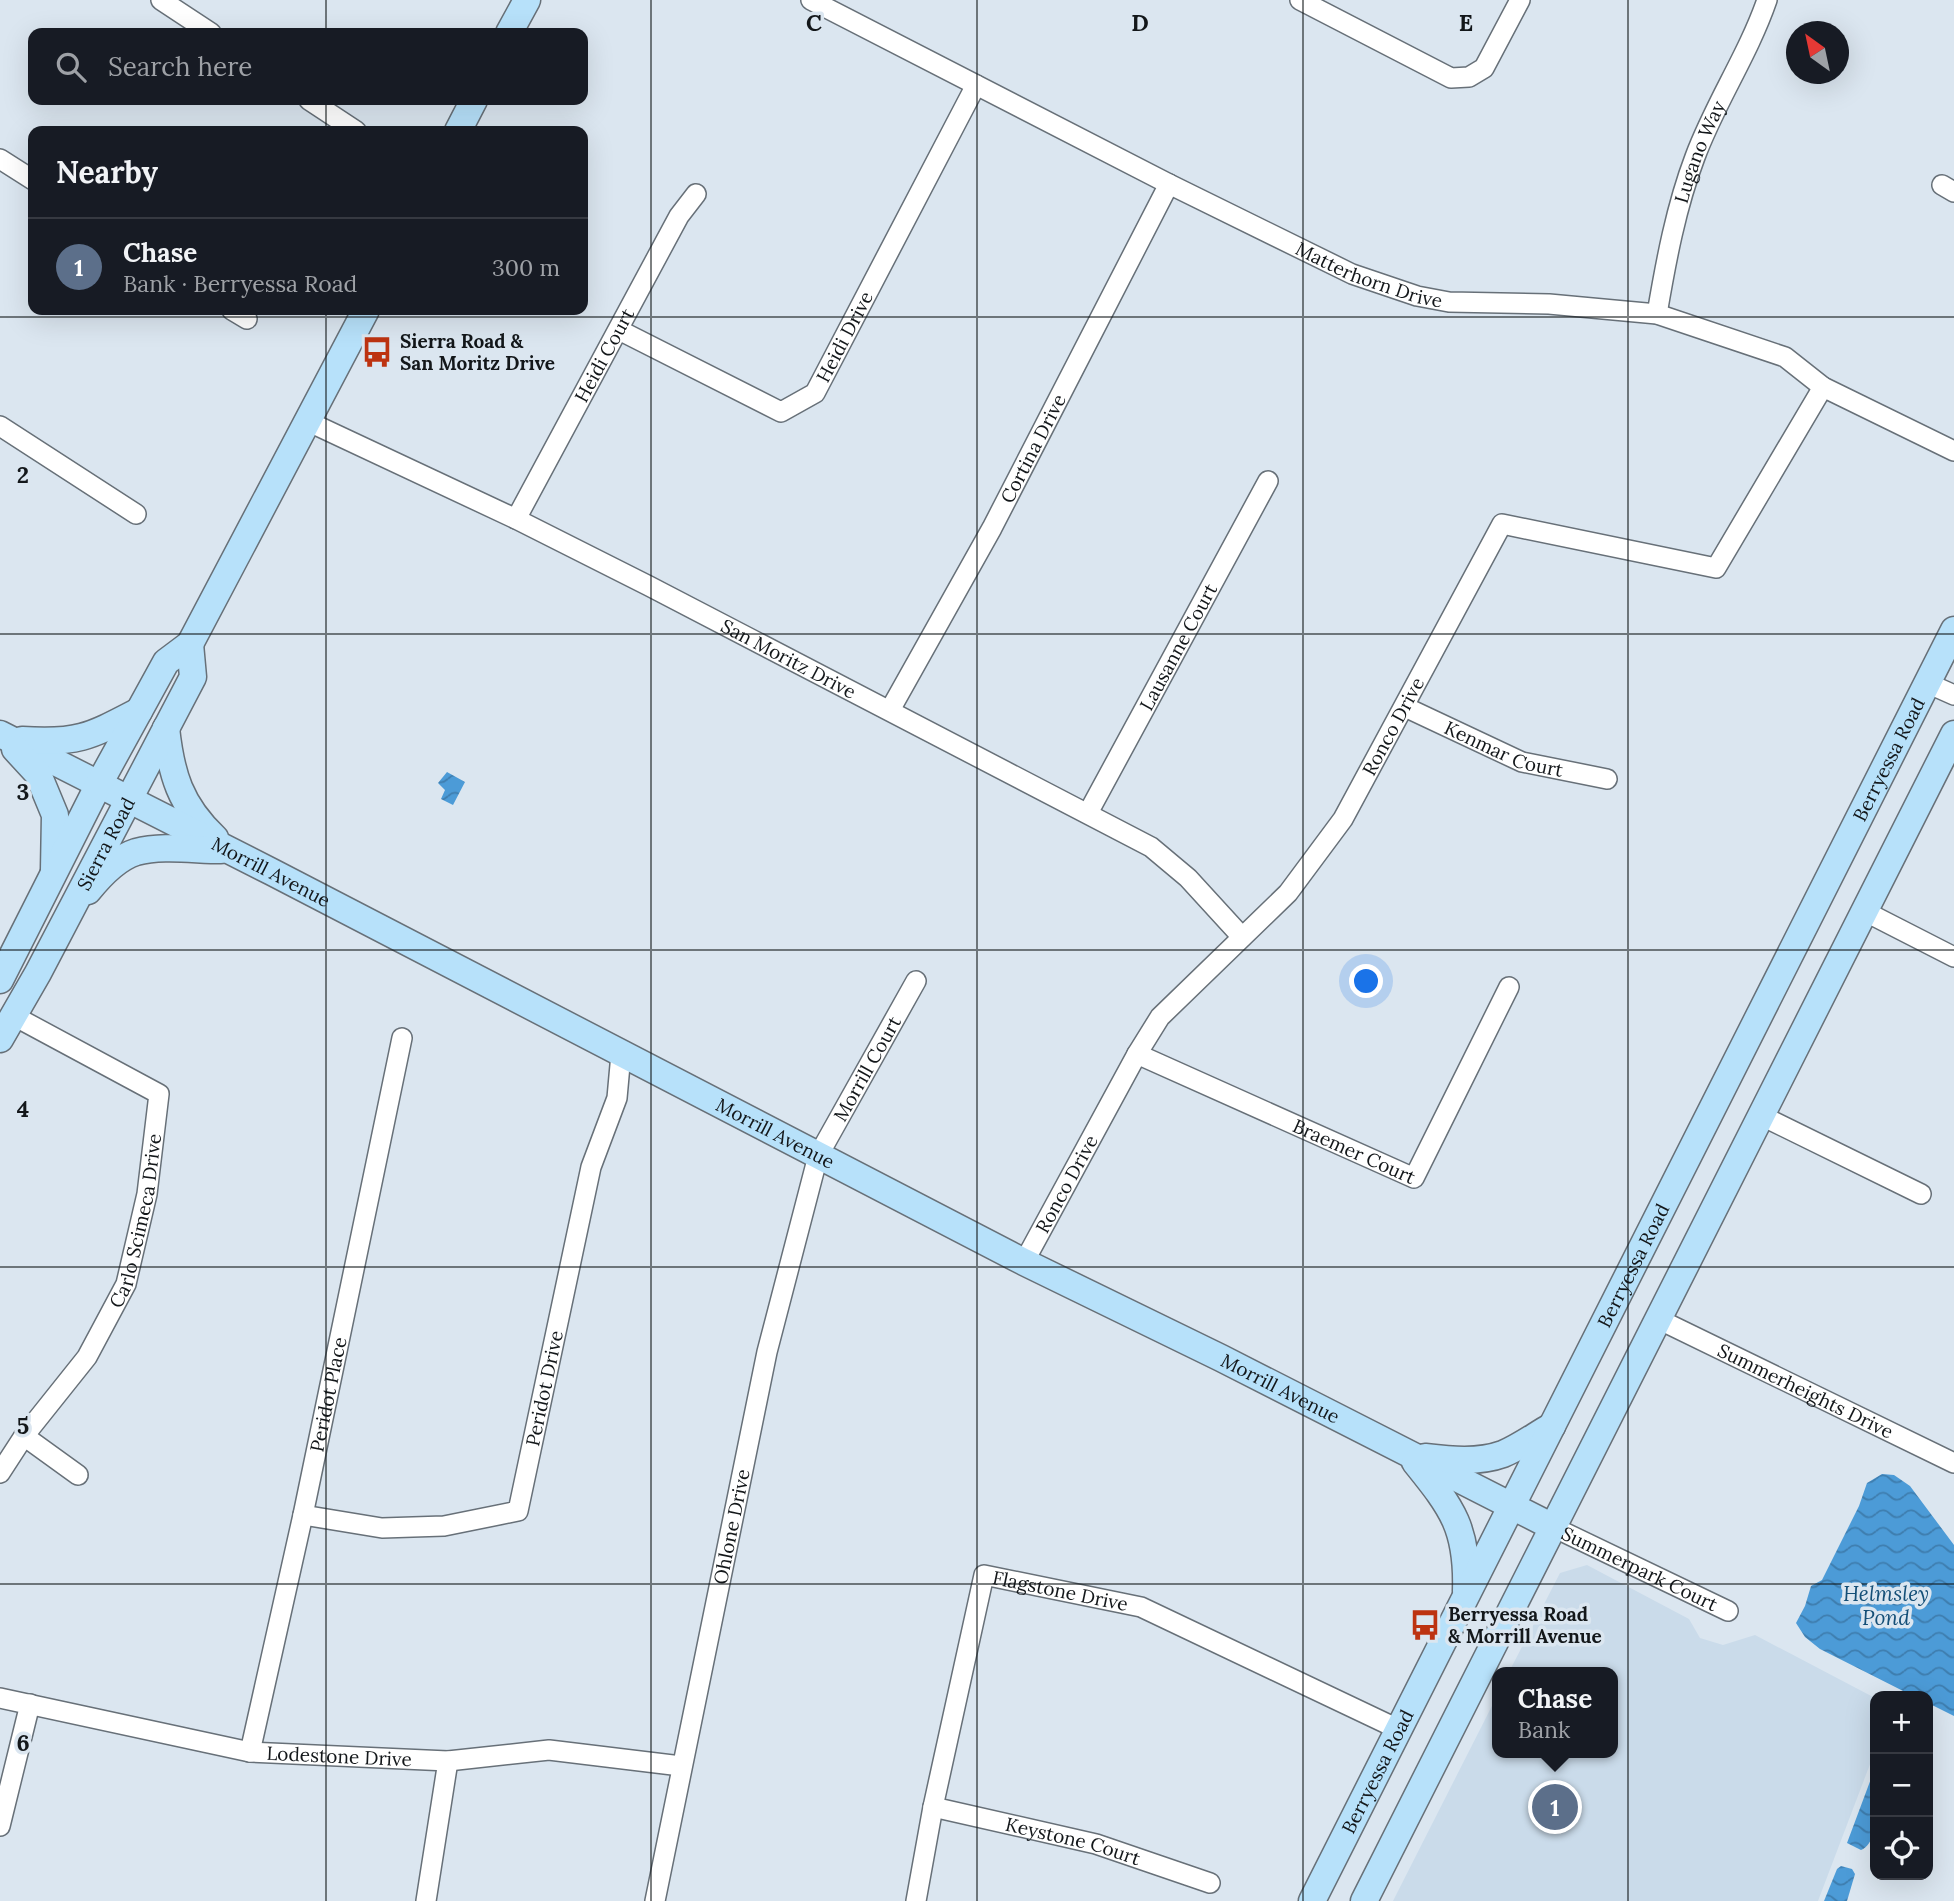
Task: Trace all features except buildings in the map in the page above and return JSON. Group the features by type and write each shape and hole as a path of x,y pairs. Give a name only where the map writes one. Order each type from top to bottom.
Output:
{"street":[{"path":"162,0 204,28"},
{"path":"512,28 527,0"},
{"name":"Matterhorn Drive","path":"811,0 1352,275 1417,296 1449,302 1549,304 1657,314 1785,357 1823,387 1954,451"},
{"path":"1300,0 1451,78 1469,77 1484,68 1520,0"},
{"name":"Lugano Way","path":"1657,314 1674,223 1695,156 1767,0"},
{"name":"Heidi Drive","path":"619,330 781,412 815,393 976,85"},
{"path":"317,105 348,126"},
{"path":"461,126 471,105"},
{"path":"0,159 28,177"},
{"name":"Cortina Drive","path":"890,710 992,528 1169,184"},
{"name":"Heidi Court","path":"516,519 679,216 696,194"},
{"name":"Sierra Road","path":"0,980 99,784 166,662 190,644 363,315"},
{"name":"Ronco Drive","path":"1024,1262 1137,1054 1160,1017 1288,893 1343,819 1502,524 1716,568 1823,387"},
{"name":"San Moritz Drive","path":"307,421 516,519 1151,847 1188,878 1242,937"},
{"path":"0,426 136,514"},
{"name":"Lausanne Court","path":"1088,813 1268,481"},
{"name":"Berryessa Road","path":"1312,1901 1401,1730 1446,1635 1954,630"},
{"name":"Sierra Road","path":"0,1039 193,677 190,644"},
{"path":"1927,683 1954,695"},
{"name":"Kenmar Court","path":"1405,707 1522,762 1607,779"},
{"path":"4,736 56,742 73,741 91,736 139,711"},
{"path":"166,728 174,778 182,794 203,826 229,851"},
{"path":"1364,1901 1954,734"},
{"path":"4,736 38,774 55,815 54,876"},
{"name":"Morrill Avenue","path":"4,736 1024,1262 1243,1369 1553,1527"},
{"path":"68,915 104,873 135,852 169,849 229,851"},
{"path":"1864,911 1954,957"},
{"name":"Morrill Court","path":"818,1156 916,981"},
{"name":"Braemer Court","path":"1137,1054 1415,1178 1509,987"},
{"name":"Carlo Scimeca Drive","path":"0,1473 24,1436 87,1357 126,1283 147,1194 159,1094 14,1016"},
{"name":"Peridot Place","path":"250,1752 303,1515 402,1038"},
{"name":"Peridot Drive","path":"303,1515 382,1528 444,1526 518,1511 591,1167 617,1098 621,1054"},
{"path":"1760,1115 1921,1194"},
{"name":"Ohlone Drive","path":"655,1901 767,1352 818,1156"},
{"name":"Summerheights Drive","path":"1658,1319 1954,1463"},
{"path":"1409,1455 1457,1460 1482,1459 1502,1454 1552,1426"},
{"path":"24,1436 78,1475"},
{"path":"1409,1455 1441,1495 1461,1531 1467,1567 1466,1599"},
{"name":"Summerpark Court","path":"1553,1527 1728,1611"},
{"name":"Flagstone Drive","path":"916,1901 933,1807 984,1576 1141,1606 1401,1730"},
{"name":"Lodestone Drive","path":"0,1698 250,1752 448,1761 549,1750 681,1766"},
{"path":"0,1826 30,1704"},
{"path":"426,1901 448,1761"},
{"path":"1334,1901 1334,1895 1365,1829 1374,1782"},
{"name":"Keystone Court","path":"933,1807 1096,1844 1210,1884"}],"shaded area":[{"path":"1587,1565 1689,1619 1700,1638 1723,1645 1755,1635 1870,1695 1870,1764 1818,1901 1393,1901 1492,1706 1492,1758 1618,1758 1618,1667 1512,1667 1560,1573"}],"water":[{"path":"447,772 465,782 453,805 441,799 445,790 438,783"},
{"name":"Helmsley Pond","path":"1882,1474 1894,1475 1910,1486 1954,1545 1954,1716 1933,1706 1933,1691 1903,1691 1820,1649 1805,1637 1796,1623 1811,1586 1822,1580 1859,1506 1867,1483"},
{"path":"1870,1781 1870,1841 1861,1850 1847,1843"},
{"path":"1841,1866 1852,1869 1855,1874 1847,1901 1824,1901 1837,1869"}],"place":[{"name":"Sierra Road & San Moritz Drive","path":"377,352"},
{"name":"Berryessa Road & Morrill Avenue","path":"1425,1625"},
{"name":"Chase","path":"1555,1807"}]}
